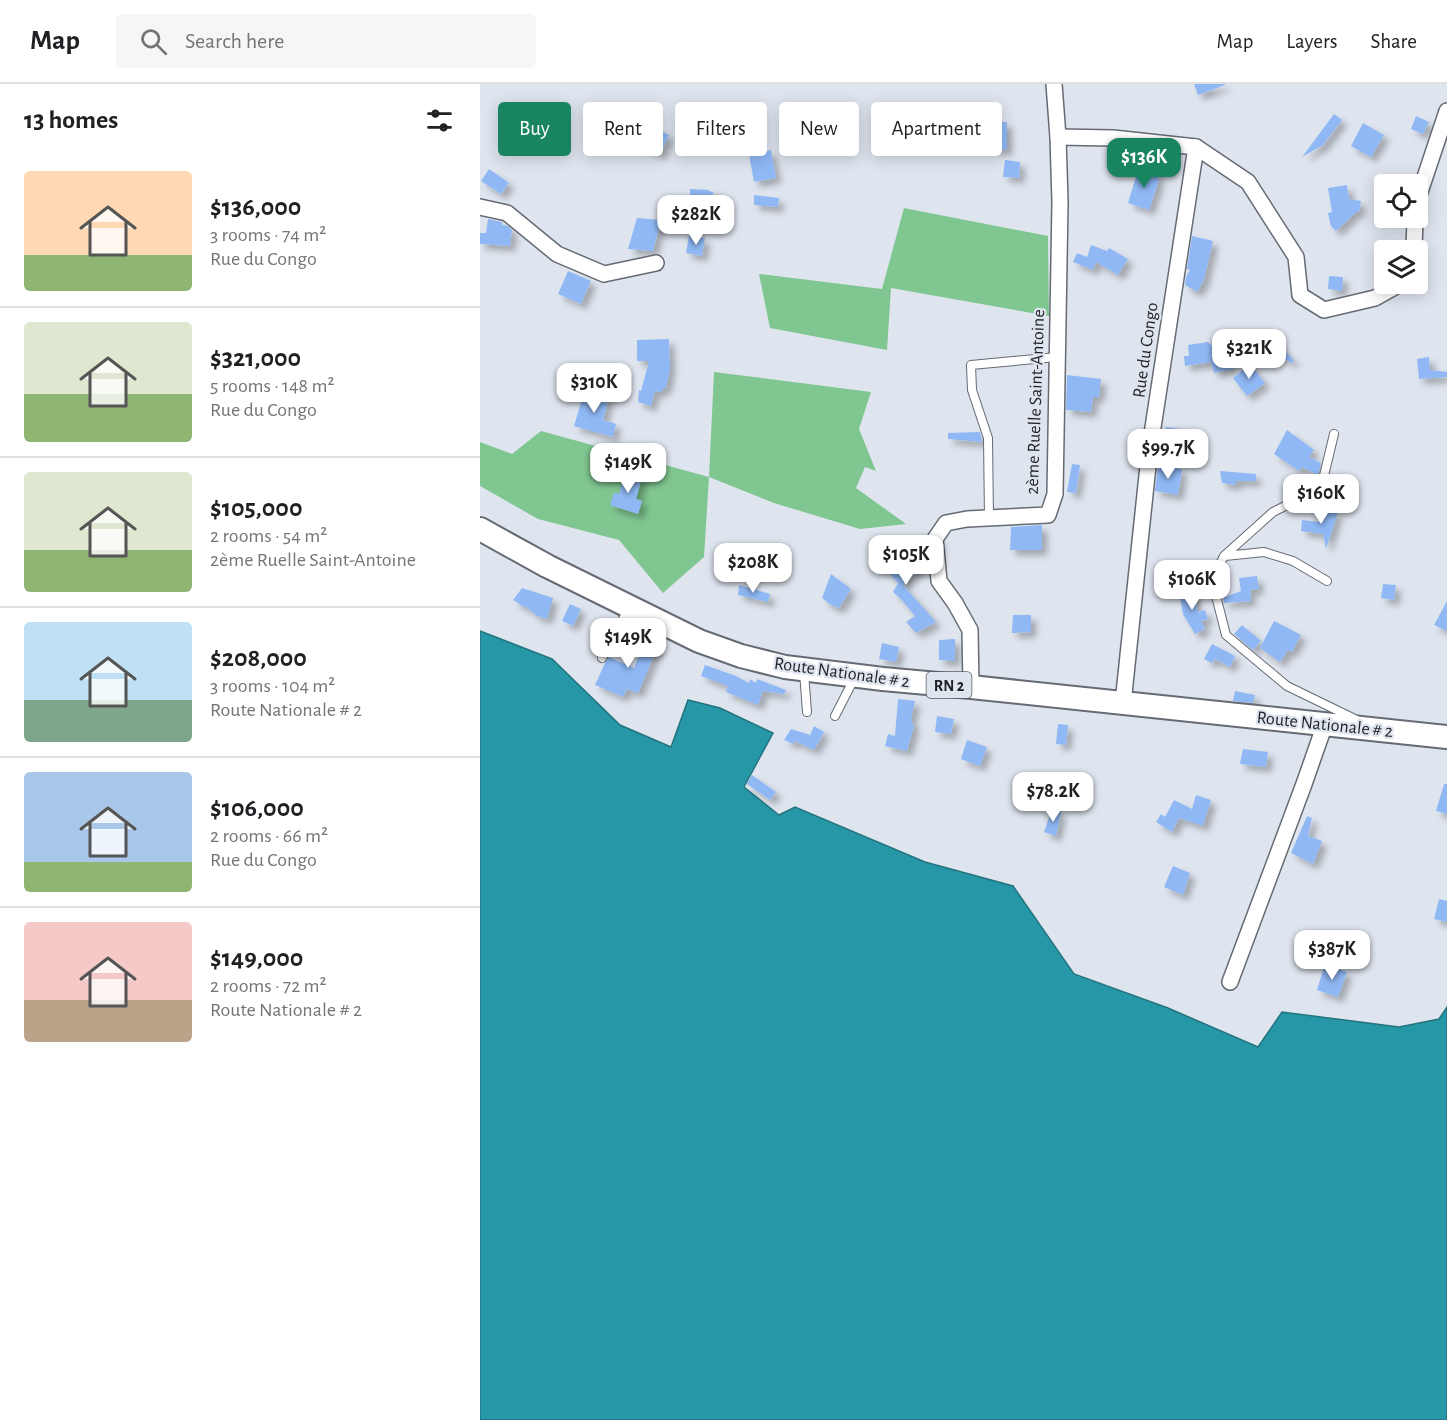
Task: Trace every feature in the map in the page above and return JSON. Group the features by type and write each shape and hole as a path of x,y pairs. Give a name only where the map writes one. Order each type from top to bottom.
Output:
{"main road":[{"name":"Route Nationale # 2","path":"480,529 547,566 699,641 785,667 1447,737"}],"street":[{"name":"2ème Ruelle Saint-Antoine","path":"972,687 970,630 939,581 935,539 946,523 967,519 1048,514 1055,494 1060,210 1054,84"},
{"path":"1426,174 1447,111"},
{"path":"1058,137 1113,138 1196,147 1248,182 1296,257 1300,295 1324,310 1375,298 1382,294"},
{"name":"Rue du Congo","path":"1123,703 1150,447 1196,147"},
{"path":"480,207 507,213 557,254 604,274 656,262"},
{"path":"1230,982 1324,724"}],"lane":[{"path":"989,518 988,438 972,390 971,365 1057,357"},
{"path":"1334,434 1321,488 1273,512 1224,556 1212,580 1226,635 1287,686 1377,729"},
{"path":"1224,556 1264,552 1293,561 1328,581"},
{"path":"602,658 630,607"},
{"path":"804,669 807,712"},
{"path":"835,716 856,676"}],"green space":[{"path":"904,208 1048,236 1049,316 891,288 887,350 770,328 759,274 882,289"},
{"path":"714,372 871,392 859,429 876,471 865,467 856,488 906,524 860,529 774,503 709,477"},
{"path":"541,431 709,477 704,557 663,593 619,540 538,519 480,486 480,442 512,454"}],"water":[{"path":"480,631 552,659 620,725 671,747 688,700 720,708 773,733 744,787 779,815 795,807 925,862 1013,886 1074,974 1168,1008 1258,1047 1282,1012 1399,1027 1439,1019 1447,1007 1447,1420 480,1420"}],"building":[{"path":"1194,84 1225,84 1225,85 1198,95"},
{"path":"1334,114 1342,120 1323,145 1302,157"},
{"path":"1416,116 1429,122 1423,134 1411,129"},
{"path":"1002,122 1007,122 1007,150 1002,150"},
{"path":"1363,123 1384,135 1371,157 1351,146"},
{"path":"663,132 669,135 663,148"},
{"path":"1116,148 1133,150 1131,162 1115,159"},
{"path":"771,150 776,178 754,182 749,156 767,156 767,151"},
{"path":"1005,160 1020,162 1019,178 1003,177"},
{"path":"1139,167 1156,172 1159,180 1149,210 1128,203"},
{"path":"489,169 509,183 501,194 481,181"},
{"path":"1347,185 1349,199 1361,201 1359,212 1356,212 1336,231 1331,226 1328,213 1332,212 1328,188"},
{"path":"690,189 713,192 713,201 690,201"},
{"path":"754,195 779,198 778,207 754,205"},
{"path":"637,218 661,220 653,251 628,249"},
{"path":"488,219 502,222 502,225 512,230 510,246 480,244 480,233 486,233"},
{"path":"689,236 705,238 702,256 686,253"},
{"path":"1192,236 1213,241 1204,280 1197,292 1185,285 1190,270 1187,269"},
{"path":"1091,245 1107,251 1109,248 1128,259 1118,275 1096,262 1093,270 1073,262 1077,253 1087,257"},
{"path":"568,271 591,281 581,304 558,294"},
{"path":"1329,276 1343,277 1342,291 1328,289"},
{"path":"1259,335 1263,339 1269,336 1294,360 1292,363 1273,352 1268,357 1252,342"},
{"path":"669,339 670,368 666,388 663,388 662,392 655,391 651,406 638,402 639,390 641,391 649,361 637,361 637,340"},
{"path":"1208,342 1213,347 1218,345 1220,348 1225,347 1233,369 1214,373 1211,362 1185,366 1184,356 1189,356 1188,345"},
{"path":"1429,357 1430,370 1447,372 1447,377 1419,379 1417,359"},
{"path":"1250,364 1265,383 1247,396 1233,378"},
{"path":"1067,375 1101,379 1099,397 1093,397 1091,412 1066,410"},
{"path":"585,389 609,397 603,420 616,424 613,437 574,426"},
{"path":"1166,427 1189,430 1185,452 1163,448"},
{"path":"1287,430 1314,450 1309,457 1321,463 1318,475 1302,467 1299,471 1274,454"},
{"path":"980,432 982,442 948,439 948,433"},
{"path":"1072,464 1080,465 1076,493 1067,492"},
{"path":"1158,465 1182,469 1178,495 1155,491"},
{"path":"1220,471 1256,474 1256,481 1236,481 1236,485 1222,483"},
{"path":"625,472 642,477 636,499 642,501 638,514 610,505 614,493 619,494"},
{"path":"1320,511 1338,512 1326,549 1323,534 1301,531 1302,520 1319,522"},
{"path":"1042,525 1042,550 1010,550 1011,527"},
{"path":"894,547 908,553 921,568 903,585 936,622 916,633 906,622 915,616 893,592 898,583 883,567 876,564 885,552 889,555"},
{"path":"831,574 851,589 839,608 822,598"},
{"path":"1257,576 1259,589 1250,590 1251,601 1224,603 1223,598 1241,591 1239,578"},
{"path":"1383,584 1396,585 1394,600 1381,598"},
{"path":"739,585 770,594 768,602 738,595"},
{"path":"522,588 553,598 547,619 537,616 513,600"},
{"path":"1193,590 1198,612 1205,610 1208,619 1201,621 1205,629 1195,634 1183,614 1179,592"},
{"path":"1447,601 1447,631 1434,625"},
{"path":"570,604 581,609 573,626 562,621"},
{"path":"1013,615 1031,615 1031,632 1012,633"},
{"path":"1274,621 1301,635 1292,652 1288,650 1280,662 1260,648"},
{"path":"1242,625 1261,641 1253,650 1234,634"},
{"path":"638,626 650,632 647,641 658,646 638,693 627,689 623,697 595,685 609,657 634,668 644,643 633,638 635,627"},
{"path":"955,639 955,661 939,660 939,640"},
{"path":"882,643 899,647 896,662 879,659"},
{"path":"1212,644 1235,656 1230,667 1215,659 1212,663 1204,659"},
{"path":"705,665 749,683 750,679 756,683 757,679 786,690 784,694 763,691 758,705 726,692 728,686 701,676"},
{"path":"1235,691 1255,695 1253,703 1233,701"},
{"path":"898,699 915,701 911,720 914,726 907,751 885,746 888,734 895,736"},
{"path":"937,716 954,719 951,734 935,732"},
{"path":"1058,724 1068,725 1066,745 1056,744"},
{"path":"814,726 824,732 814,750 795,741 793,744 784,740 791,729 810,735"},
{"path":"967,740 987,747 980,766 961,759"},
{"path":"1243,749 1268,752 1266,767 1240,764"},
{"path":"752,775 776,792 770,800 747,784"},
{"path":"1444,784 1447,784 1447,814 1436,811"},
{"path":"1196,795 1211,800 1203,826 1179,818 1172,832 1156,822 1161,814 1165,817 1174,800 1192,809"},
{"path":"1052,809 1061,812 1056,836 1044,832"},
{"path":"1307,816 1312,818 1308,836 1322,841 1313,864 1291,853"},
{"path":"1173,866 1190,873 1183,895 1164,887"},
{"path":"1439,899 1447,901 1447,922 1434,919"},
{"path":"1325,964 1347,972 1338,997 1317,990"}]}
